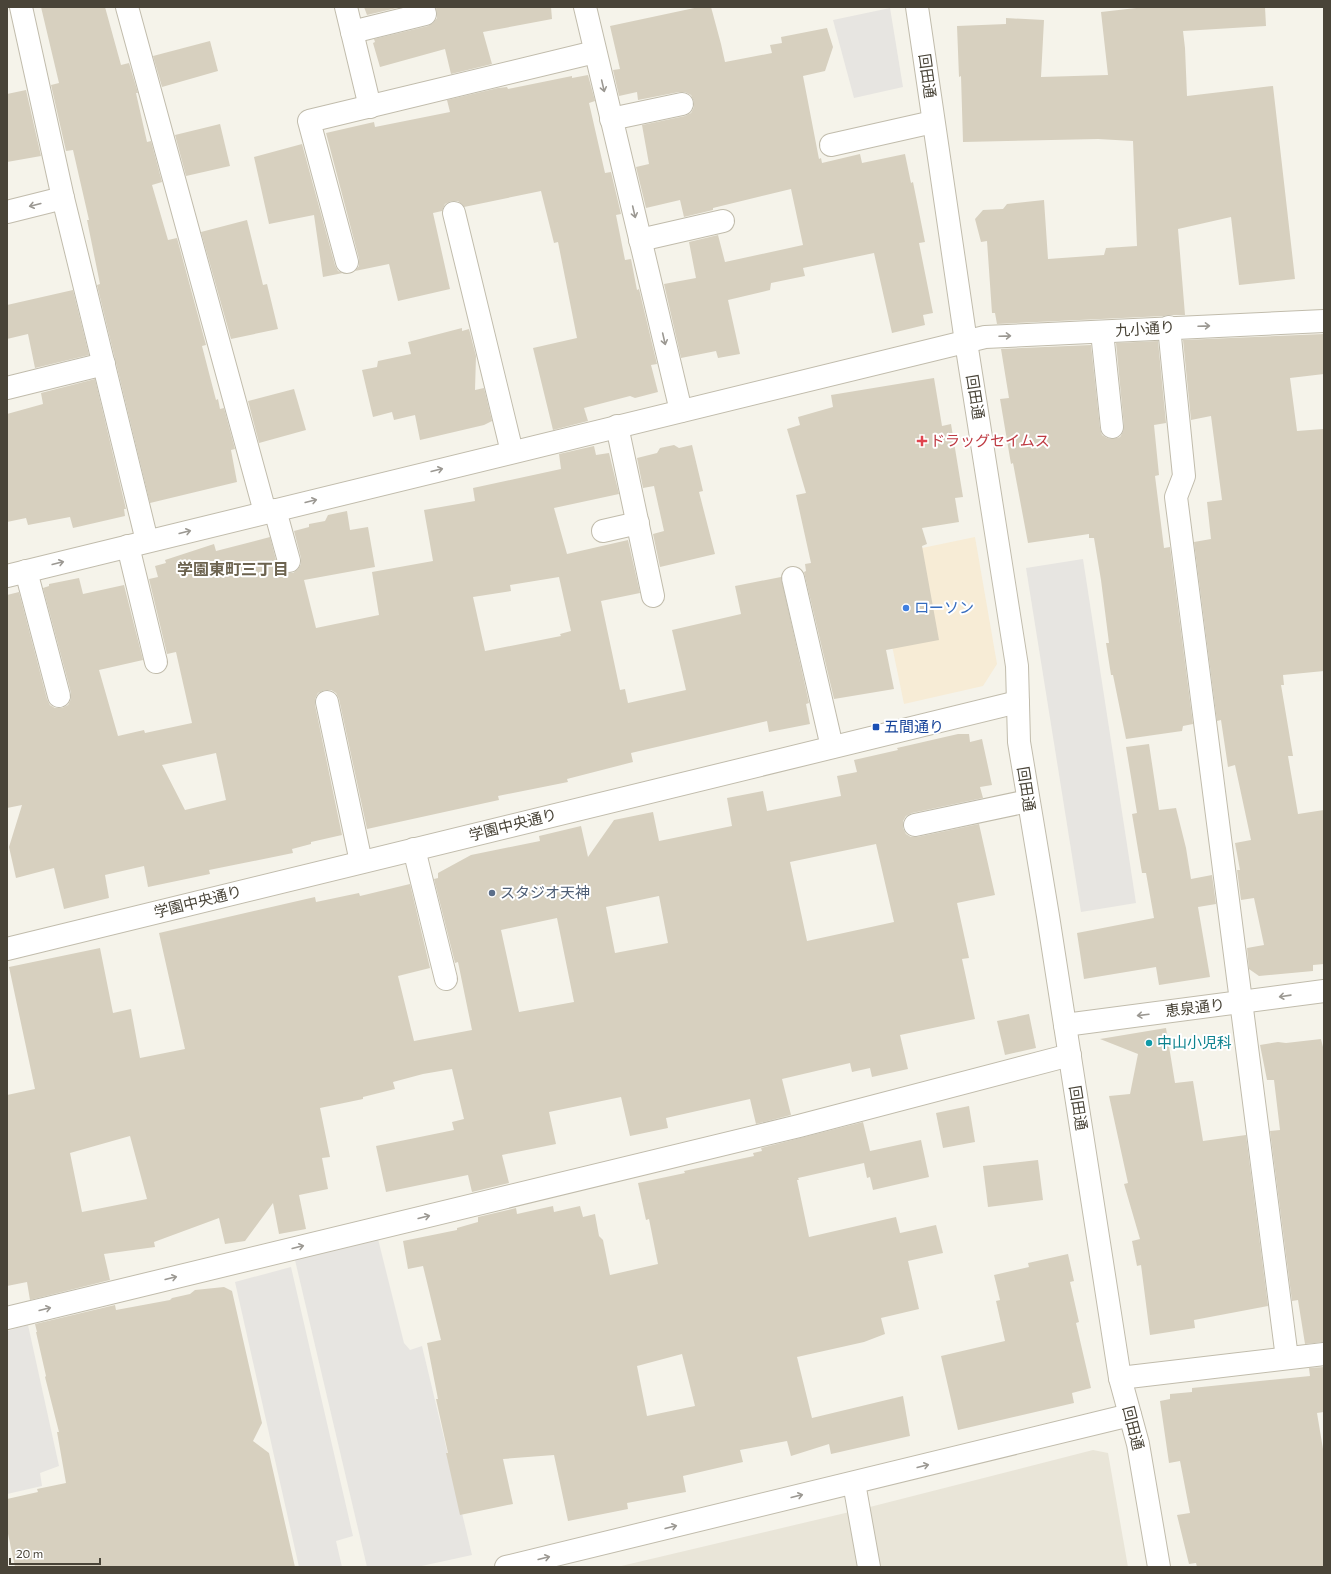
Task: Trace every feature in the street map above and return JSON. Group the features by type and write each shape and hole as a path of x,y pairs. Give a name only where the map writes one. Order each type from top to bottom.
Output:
{"street":[{"path":"127,7 270,511 289,561"},
{"path":"346,7 370,107"},
{"path":"352,32 425,14 423,7"},
{"path":"585,7 681,411"},
{"name":"回田通","path":"917,7 966,342 1018,666 1019,742 1028,801 1070,1055 1120,1378 1138,1444 1159,1567"},
{"path":"17,15 104,364 138,544 156,662"},
{"path":"347,262 310,121 596,52"},
{"path":"611,119 682,104"},
{"path":"831,145 933,122"},
{"path":"7,212 63,198"},
{"path":"454,213 512,452"},
{"path":"640,240 723,221"},
{"name":"九小通り","path":"17,573 985,337 1324,321"},
{"path":"1169,328 1184,476 1176,497 1287,1358"},
{"path":"1102,332 1112,427"},
{"path":"7,388 104,364"},
{"path":"617,426 653,596"},
{"path":"602,531 638,523"},
{"path":"17,573 59,696"},
{"path":"793,578 832,747"},
{"path":"327,702 361,862"},
{"name":"学園中央通り","path":"7,949 1018,702"},
{"path":"915,825 1028,801"},
{"path":"414,849 446,979"},
{"name":"恵泉通り","path":"1065,1025 1324,991"},
{"path":"7,1318 799,1126 1070,1055"},
{"path":"1120,1378 1324,1354"},
{"path":"506,1567 1130,1415"},
{"path":"854,1483 869,1567"}],"shaded area":[{"path":"890,8 903,87 854,98 833,20"},
{"path":"975,537 997,664 983,686 904,704 874,558"},
{"path":"1083,559 1136,903 1081,912 1026,568"},
{"path":"378,1239 404,1343 410,1350 422,1346 472,1555 417,1567 367,1567 295,1260"},
{"path":"291,1267 353,1536 336,1541 342,1567 299,1567 235,1282"},
{"path":"28,1325 59,1466 40,1473 42,1486 7,1494 7,1331"},
{"path":"1093,1450 1108,1453 1128,1567 617,1567 858,1510"}],"building":[{"path":"41,7 105,7 121,65 129,63 138,93 136,93 147,142 151,141 162,182 152,185 168,240 177,238 206,345 202,346 216,400 218,399 220,409 224,408 235,449 231,450 237,482 150,503 97,285 100,284 87,220 89,220 73,150 66,151 51,85 59,83"},
{"path":"364,7 401,7 367,15"},
{"path":"436,7 551,7 552,19 483,32 492,64 451,74 445,49 380,67 373,43 375,42 374,39 428,26 437,18"},
{"path":"699,7 711,7 725,62 772,53 770,45 782,43 781,37 827,28 833,47 825,71 803,76 819,159 821,158 822,163 860,154 862,163 905,154 911,183 913,182 925,242 919,243 933,313 923,315 925,325 892,333 874,253 803,268 805,276 771,283 770,290 728,300 740,354 718,358 716,351 681,358 664,284 696,278 689,242 718,235 725,262 803,245 791,189 713,208 713,210 684,217 680,200 646,208 636,167 649,164 642,125 685,116 691,113 694,107 694,102 691,95 685,92 638,100 637,92 619,96 613,70 620,69 610,26"},
{"path":"1145,7 1265,7 1266,26 1183,31 1187,96 1273,86 1295,279 1239,285 1231,217 1178,229 1185,315 997,324 995,313 992,313 987,241 981,242 975,219 983,210 1003,209 1007,204 1044,200 1048,259 1104,255 1106,248 1137,246 1133,141 1098,139 963,142 961,76 959,77 957,26 1006,24 1006,18 1044,20 1041,77 1108,75 1101,12"},
{"path":"210,41 218,71 162,87 153,56"},
{"path":"588,75 595,101 589,103 605,173 611,172 621,214 616,215 625,260 631,259 637,290 639,289 657,364 651,365 658,392 635,398 630,396 584,408 588,421 553,430 533,348 577,338 558,242 554,243 541,191 464,207 458,201 451,201 445,204 442,211 433,213 450,289 398,301 389,264 355,271 359,266 359,259 326,133 374,122 375,127 450,112 447,100 498,88 507,87 508,89 572,76 572,78"},
{"path":"26,90 41,156 7,162 7,94"},
{"path":"220,124 230,166 186,176 175,135"},
{"path":"302,144 335,265 338,271 343,273 323,277 314,215 269,224 254,157"},
{"path":"247,220 263,285 267,284 278,329 231,339 201,232"},
{"path":"73,290 89,355 35,368 28,334 7,339 7,305"},
{"path":"462,328 462,331 469,329 476,356 475,390 484,388 492,421 484,425 420,440 415,415 394,420 392,412 373,417 362,370 377,367 378,361 411,354 408,342"},
{"path":"1324,334 1324,374 1290,378 1297,431 1323,429 1324,671 1283,675 1284,685 1281,685 1293,756 1288,756 1298,814 1324,810 1324,964 1313,965 1313,971 1259,976 1249,969 1247,948 1264,945 1254,898 1241,900 1237,870 1240,870 1235,843 1251,840 1235,765 1228,767 1221,720 1217,721 1194,542 1211,539 1207,502 1222,500 1211,416 1191,420 1183,340"},
{"path":"1158,341 1166,423 1154,425 1159,475 1155,476 1164,548 1170,547 1193,724 1183,726 1182,731 1126,739 1113,675 1111,675 1106,643 1109,643 1094,538 1089,538 1089,534 1028,543 1013,463 1011,464 1000,399 1009,398 1001,349 1091,345 1100,428 1102,435 1113,439 1120,437 1124,426 1116,343"},
{"path":"934,378 942,426 951,424 963,497 955,498 959,522 922,528 927,544 922,546 939,640 886,650 894,689 834,699 804,572 806,571 805,564 811,563 796,495 806,493 787,429 800,425 798,417 833,407 831,395"},
{"path":"95,379 126,509 124,509 125,516 73,528 70,517 28,525 26,518 7,522 7,414 43,404 41,393"},
{"path":"294,389 306,430 259,443 248,401"},
{"path":"674,445 679,448 692,445 703,491 699,492 715,554 660,567 653,534 664,531 654,486 643,488 637,458 657,453 660,448"},
{"path":"594,446 596,455 609,453 619,494 554,508 567,554 628,540 640,593 601,601 620,690 625,689 628,703 686,690 672,630 741,614 735,586 781,577 809,703 806,704 810,724 769,732 767,721 631,753 633,762 567,779 568,782 498,796 499,800 367,829 339,699 336,693 331,690 325,690 318,693 315,699 315,705 342,835 311,842 311,844 292,849 293,853 209,870 210,874 148,887 144,866 105,875 109,898 64,909 54,868 16,878 9,847 22,805 7,808 7,595 19,592 47,699 50,705 55,708 62,708 68,705 71,699 71,693 43,588 49,586 49,584 79,578 83,594 124,585 143,660 99,670 118,736 144,730 145,733 192,723 176,652 167,654 149,579 158,577 155,566 166,563 165,560 214,544 216,551 270,537 280,570 285,573 293,573 301,564 301,558 294,531 309,527 309,524 325,521 328,515 347,511 350,530 368,527 375,567 304,580 316,628 379,615 372,572 433,561 424,510 475,501 473,488 561,469 559,454","holes":["559,577 571,631 560,634 561,636 485,651 473,597 511,591 510,585","216,753 226,800 185,810 162,765"]},
{"path":"958,734 969,734 970,742 982,739 992,785 980,787 983,798 912,813 906,816 903,821 903,828 906,834 911,837 979,824 995,895 957,903 969,958 962,959 975,1019 900,1035 908,1069 872,1077 870,1068 852,1072 850,1063 782,1079 791,1115 756,1124 750,1099 666,1118 668,1128 630,1136 621,1097 549,1112 556,1144 502,1155 509,1183 472,1192 468,1175 386,1192 376,1146 454,1130 452,1122 464,1119 452,1069 423,1074 393,1082 395,1089 363,1097 363,1099 320,1108 330,1157 322,1158 328,1189 299,1195 306,1229 279,1234 273,1203 245,1241 225,1244 219,1218 154,1242 155,1247 104,1254 110,1280 30,1300 27,1282 7,1286 7,1095 35,1089 9,967 100,948 113,1013 131,1009 140,1058 185,1049 159,933 315,897 316,902 359,893 360,896 410,884 430,968 398,976 414,1041 472,1030 458,962 455,963 434,879 438,878 438,873 471,855 540,841 539,836 581,826 588,857 614,820 653,812 659,841 732,826 727,798 763,791 767,811 841,796 837,776 857,772 854,760 898,750 897,748","holes":["876,844 894,922 807,941 790,862","659,896 668,943 615,953 606,907","557,918 574,1002 519,1012 501,930","130,1136 147,1199 82,1212 70,1153"]},
{"path":"1149,744 1159,810 1176,808 1186,848 1191,879 1212,875 1216,904 1198,907 1210,977 1159,985 1156,967 1084,979 1077,933 1154,918 1146,873 1142,873 1132,814 1137,813 1126,747"},
{"path":"1029,1014 1036,1048 1005,1055 997,1021"},
{"path":"1166,1028 1175,1083 1193,1081 1203,1141 1246,1135 1268,1306 1194,1320 1195,1328 1150,1335 1141,1265 1137,1266 1132,1241 1140,1239 1124,1184 1128,1183 1109,1096 1130,1094 1138,1054 1100,1039"},
{"path":"1321,1039 1324,1051 1324,1342 1305,1344 1298,1300 1292,1301 1270,1131 1280,1130 1274,1080 1267,1080 1260,1045 1278,1042 1286,1043"},
{"path":"969,1106 975,1142 943,1148 936,1113"},
{"path":"863,1122 870,1151 921,1140 929,1177 873,1190 870,1177 867,1178 864,1163 798,1178 799,1180 797,1180 809,1237 896,1217 900,1233 936,1225 943,1253 908,1261 919,1309 881,1318 885,1334 864,1342 797,1357 812,1418 903,1396 910,1436 831,1454 829,1444 791,1456 787,1441 740,1450 743,1462 683,1476 686,1492 627,1503 628,1509 568,1521 554,1455 503,1459 513,1504 460,1515 446,1453 448,1453 436,1399 438,1399 427,1343 441,1340 423,1266 408,1269 403,1241 457,1230 457,1228 478,1222 478,1217 516,1208 517,1214 553,1206 554,1212 580,1206 583,1217 595,1214 599,1236 603,1240 610,1275 658,1264 649,1219 646,1220 638,1183 685,1173 684,1171 754,1156 753,1153 762,1151 761,1148","holes":["682,1354 695,1406 647,1416 637,1366"]},
{"path":"1038,1160 1043,1200 988,1207 983,1166"},
{"path":"1068,1254 1074,1281 1070,1282 1079,1322 1076,1323 1091,1388 1072,1393 1074,1403 958,1430 941,1356 1005,1341 996,1301 1000,1300 994,1275 1029,1267 1028,1263"},
{"path":"224,1287 232,1291 262,1423 253,1441 269,1453 295,1567 15,1567 7,1529 7,1499 38,1492 37,1489 66,1483 57,1432 59,1432 45,1377 35,1324 115,1305 116,1310 170,1300 172,1298 190,1294 195,1290"},
{"path":"1324,1367 1324,1412 1317,1413 1324,1455 1324,1567 1197,1567 1196,1563 1189,1564 1177,1515 1190,1513 1180,1461 1169,1463 1160,1401 1170,1399 1170,1394 1192,1392 1192,1388 1310,1376 1309,1368"}],"place":[{"name":"ドラッグセイムス","path":"922,441"},
{"name":"ローソン","path":"906,608"},
{"name":"五間通り","path":"876,727"},
{"name":"スタジオ天神","path":"492,893"},
{"name":"中山小児科","path":"1149,1043"}],"district":[{"name":"学園東町三丁目","path":"233,569"}]}
